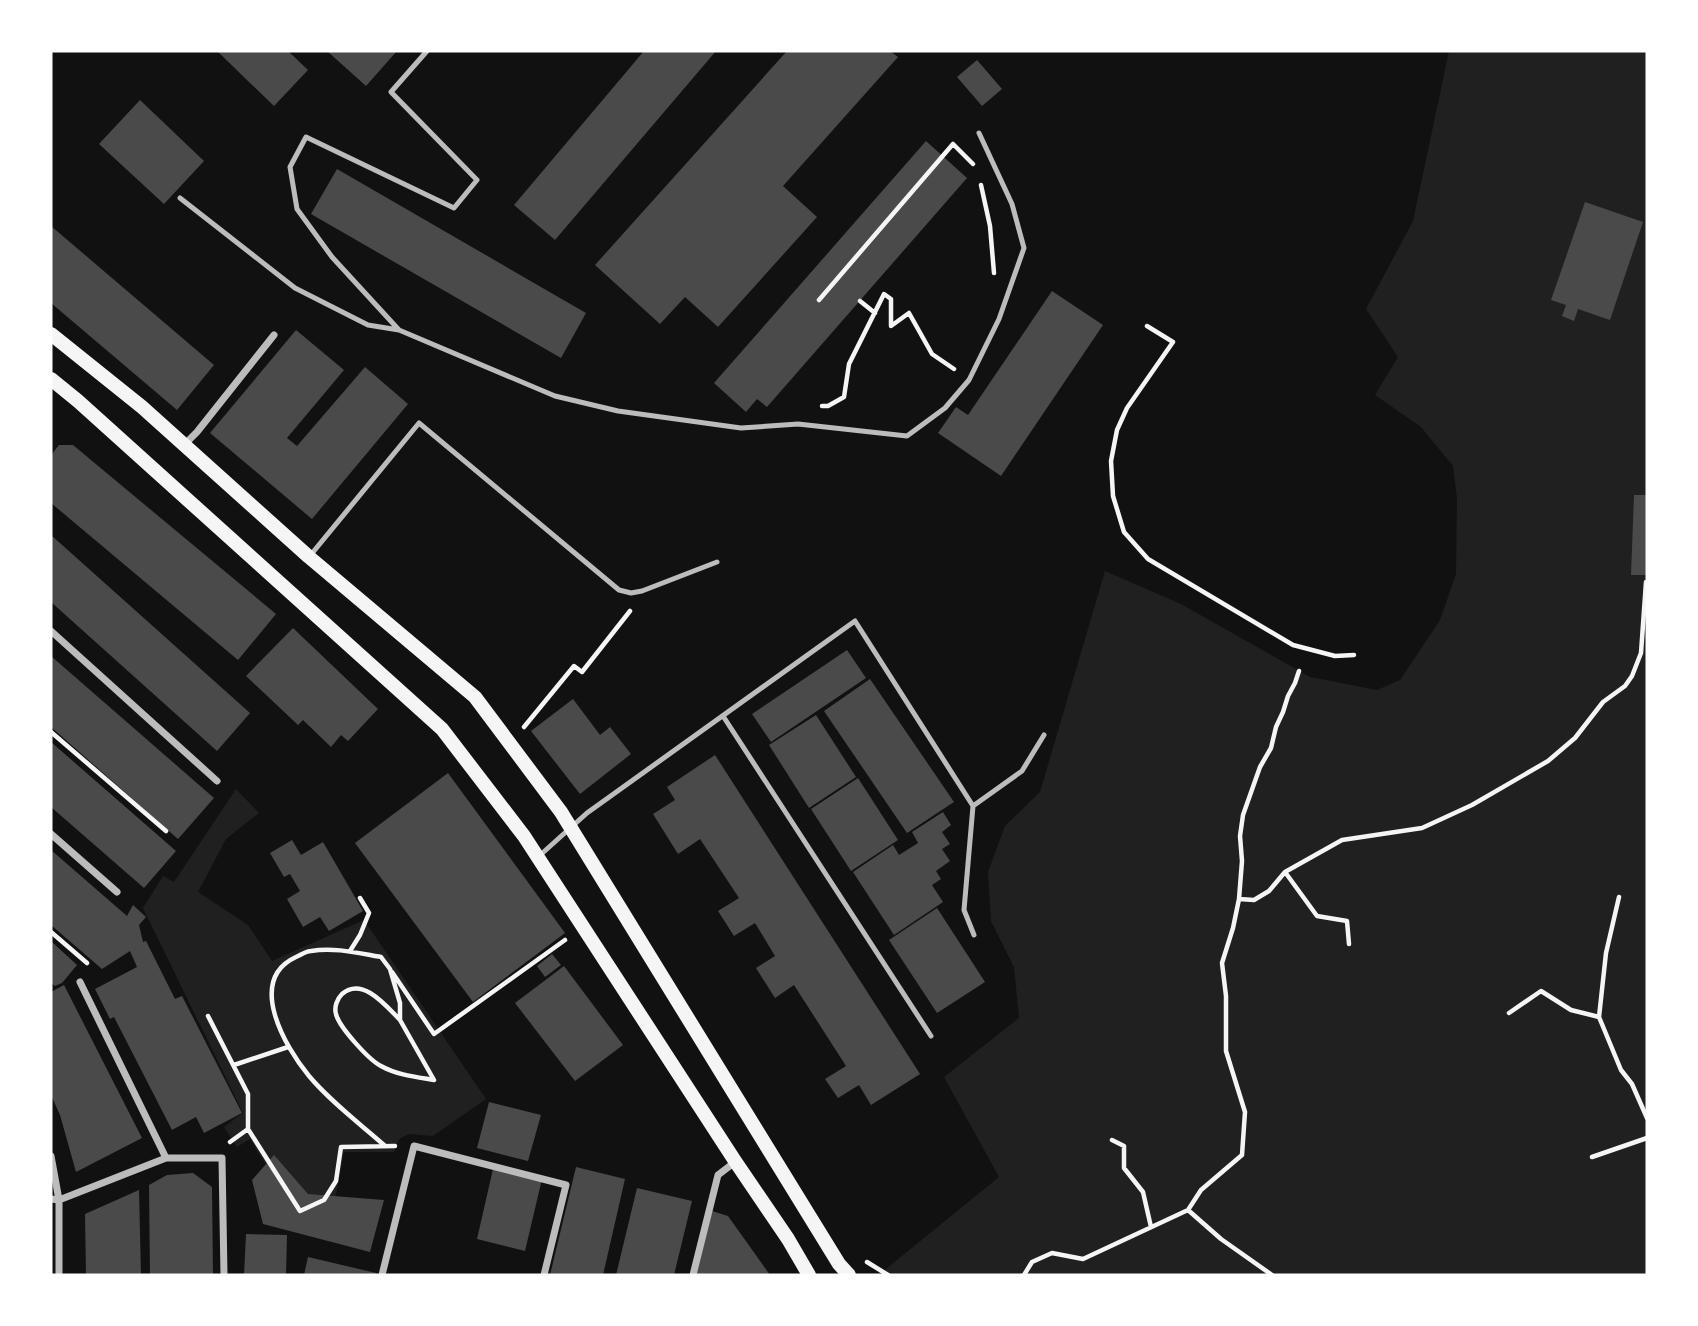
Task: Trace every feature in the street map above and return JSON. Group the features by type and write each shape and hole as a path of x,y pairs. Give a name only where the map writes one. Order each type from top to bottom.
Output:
{"main road":[{"path":"51,334 142,407 309,557 475,697 570,827 839,1264 849,1275"},
{"path":"51,379 442,729 524,836 809,1275"}],"street":[{"path":"184,445 274,335"},
{"path":"51,631 217,781"},
{"path":"51,834 117,892"},
{"path":"80,982 166,1158"},
{"path":"382,1275 414,1146 566,1185 544,1275"},
{"path":"51,1156 59,1275"},
{"path":"55,1200 166,1158 222,1158 224,1275"},
{"path":"693,1275 718,1175 735,1161"}],"lane":[{"path":"399,330 332,257 297,209 290,167 306,137 454,208 477,180 391,92 427,51"},
{"path":"180,198 295,288 368,325 399,330 555,396 618,411 741,428 798,424 907,436 945,408 969,380 999,319 1024,248 1012,204 978,134"},
{"path":"309,557 419,423 619,590 631,593 642,591 717,562"},
{"path":"538,857 599,804 855,621 973,806 964,910 974,935"},
{"path":"723,716 931,1036"},
{"path":"973,806 1021,771 1044,735"}],"path":[{"path":"819,300 953,144 979,171"},
{"path":"981,182 990,226 995,279"},
{"path":"798,424 799,407 828,406 844,397 849,364 884,294 891,299 891,326 909,313 932,354 969,380"},
{"path":"860,301 875,313"},
{"path":"1147,326 1173,342 1127,408 1117,430 1111,461 1113,496 1124,532 1147,559 1293,645 1335,656 1354,655"},
{"path":"1239,899 1254,900 1269,891 1285,872 1342,840 1422,828 1472,805 1548,761 1575,738 1603,702 1632,676 1641,653 1647,582"},
{"path":"524,727 574,666 582,672 613,632"},
{"path":"1024,1275 1032,1262 1052,1253 1083,1259 1188,1210 1201,1190 1242,1155 1245,1112 1226,1051 1223,963 1239,899 1243,815 1299,671"},
{"path":"51,732 166,831"},
{"path":"1285,872 1317,916 1347,922 1349,943"},
{"path":"1619,897 1606,953 1599,1017 1621,1070 1632,1084 1647,1118"},
{"path":"350,951 369,913 360,898"},
{"path":"51,932 88,964 80,982"},
{"path":"384,1146 329,1098 288,1047 277,1024 271,994 276,975 284,962 309,951 350,951 380,957 434,1034 569,936"},
{"path":"390,969 400,1003 400,1020 434,1080 400,1074 380,1066 351,1037 336,1017 335,1008 345,991 354,989 371,992 400,1020"},
{"path":"1508,1013 1541,991 1571,1010 1599,1017"},
{"path":"208,1016 248,1094 248,1129 300,1212 324,1200 336,1181 341,1147 414,1146"},
{"path":"234,1065 288,1047"},
{"path":"222,1158 231,1140 248,1129"},
{"path":"1592,1157 1647,1138"},
{"path":"1112,1140 1124,1146 1124,1168 1143,1192 1152,1227"},
{"path":"1188,1210 1221,1239 1272,1275"},
{"path":"866,1261 888,1275"}],"shaded area":[{"path":"1449,51 1647,51 1647,1275 883,1275 881,1273 999,1177 944,1077 1019,1018 1014,967 991,921 988,872 1005,826 1040,792 1105,571 1181,604 1310,677 1377,690 1400,680 1440,620 1456,574 1457,498 1453,466 1421,427 1375,395 1398,357 1366,309 1413,221"},
{"path":"236,789 259,813 226,839 198,892 248,925 272,961 364,920 486,1099 433,1136 409,1134 399,1139 394,1152 344,1152 335,1200 298,1216 250,1139 237,1147 224,1127 243,1113 143,908 163,876 174,882"}],"building":[{"path":"217,51 288,51 308,70 274,106"},
{"path":"327,51 397,51 366,86"},
{"path":"644,51 716,51 555,240 514,205"},
{"path":"787,51 890,51 898,57 783,186 817,217 718,327 685,297 660,324 595,265"},
{"path":"977,60 1002,89 982,106 957,77"},
{"path":"140,100 204,161 164,204 99,144"},
{"path":"926,141 967,178 767,407 757,399 746,412 714,383"},
{"path":"337,169 586,313 561,358 311,214"},
{"path":"1585,202 1643,222 1610,320 1578,309 1574,321 1562,316 1566,305 1551,300"},
{"path":"51,226 214,365 177,410 51,303"},
{"path":"1052,291 1103,325 1001,476 938,433 956,407 968,415"},
{"path":"296,330 344,370 287,438 297,446 365,367 408,404 312,519 210,433"},
{"path":"59,445 73,445 276,614 238,660 51,503 51,455"},
{"path":"1634,495 1647,495 1647,575 1631,575"},
{"path":"51,535 250,713 217,751 51,602"},
{"path":"293,628 378,709 348,741 341,735 331,747 303,720 298,725 246,676"},
{"path":"847,650 866,678 771,742 752,714"},
{"path":"51,656 214,798 178,839 51,727"},
{"path":"870,679 954,802 907,833 824,711"},
{"path":"573,699 600,735 610,727 631,754 580,794 531,731"},
{"path":"816,715 856,777 809,808 769,745"},
{"path":"51,742 176,851 144,888 51,807"},
{"path":"715,755 920,1074 871,1105 859,1085 838,1098 825,1079 846,1066 794,985 775,998 756,968 775,956 755,923 734,936 718,911 739,898 700,839 678,854 653,814 675,800 667,787"},
{"path":"448,773 565,933 473,1002 355,843"},
{"path":"858,778 898,840 851,871 811,809"},
{"path":"943,812 951,825 942,832 950,844 942,849 950,861 936,871 941,879 932,885 943,902 894,935 853,872 893,845 899,855 918,843 912,832"},
{"path":"292,840 301,855 323,842 363,911 329,931 320,917 303,927 287,899 300,891 290,874 284,877 270,853"},
{"path":"51,850 127,916 133,905 146,917 139,925 143,942 146,941 175,999 182,996 242,1113 204,1133 196,1117 172,1130 114,1017 110,1019 95,989 137,967 130,951 102,969 51,925"},
{"path":"937,908 985,982 937,1013 889,940"},
{"path":"51,941 77,965 62,983 55,986 51,983"},
{"path":"552,954 561,965 545,977 537,966"},
{"path":"564,966 623,1045 575,1081 515,1003"},
{"path":"64,985 142,1138 76,1172 60,1115 51,1095 51,992"},
{"path":"489,1102 541,1115 528,1161 477,1148"},
{"path":"274,1155 308,1194 384,1200 370,1252 263,1224 252,1180"},
{"path":"576,1167 625,1179 603,1275 550,1275"},
{"path":"493,1169 542,1179 525,1251 477,1239"},
{"path":"193,1173 212,1187 213,1275 150,1275 149,1185 167,1175"},
{"path":"637,1188 692,1201 674,1275 616,1275"},
{"path":"139,1190 141,1275 86,1275 85,1214"},
{"path":"712,1211 728,1216 770,1275 696,1275"},
{"path":"246,1234 287,1235 286,1275 244,1275"},
{"path":"308,1257 376,1273 376,1275 304,1275"}]}
